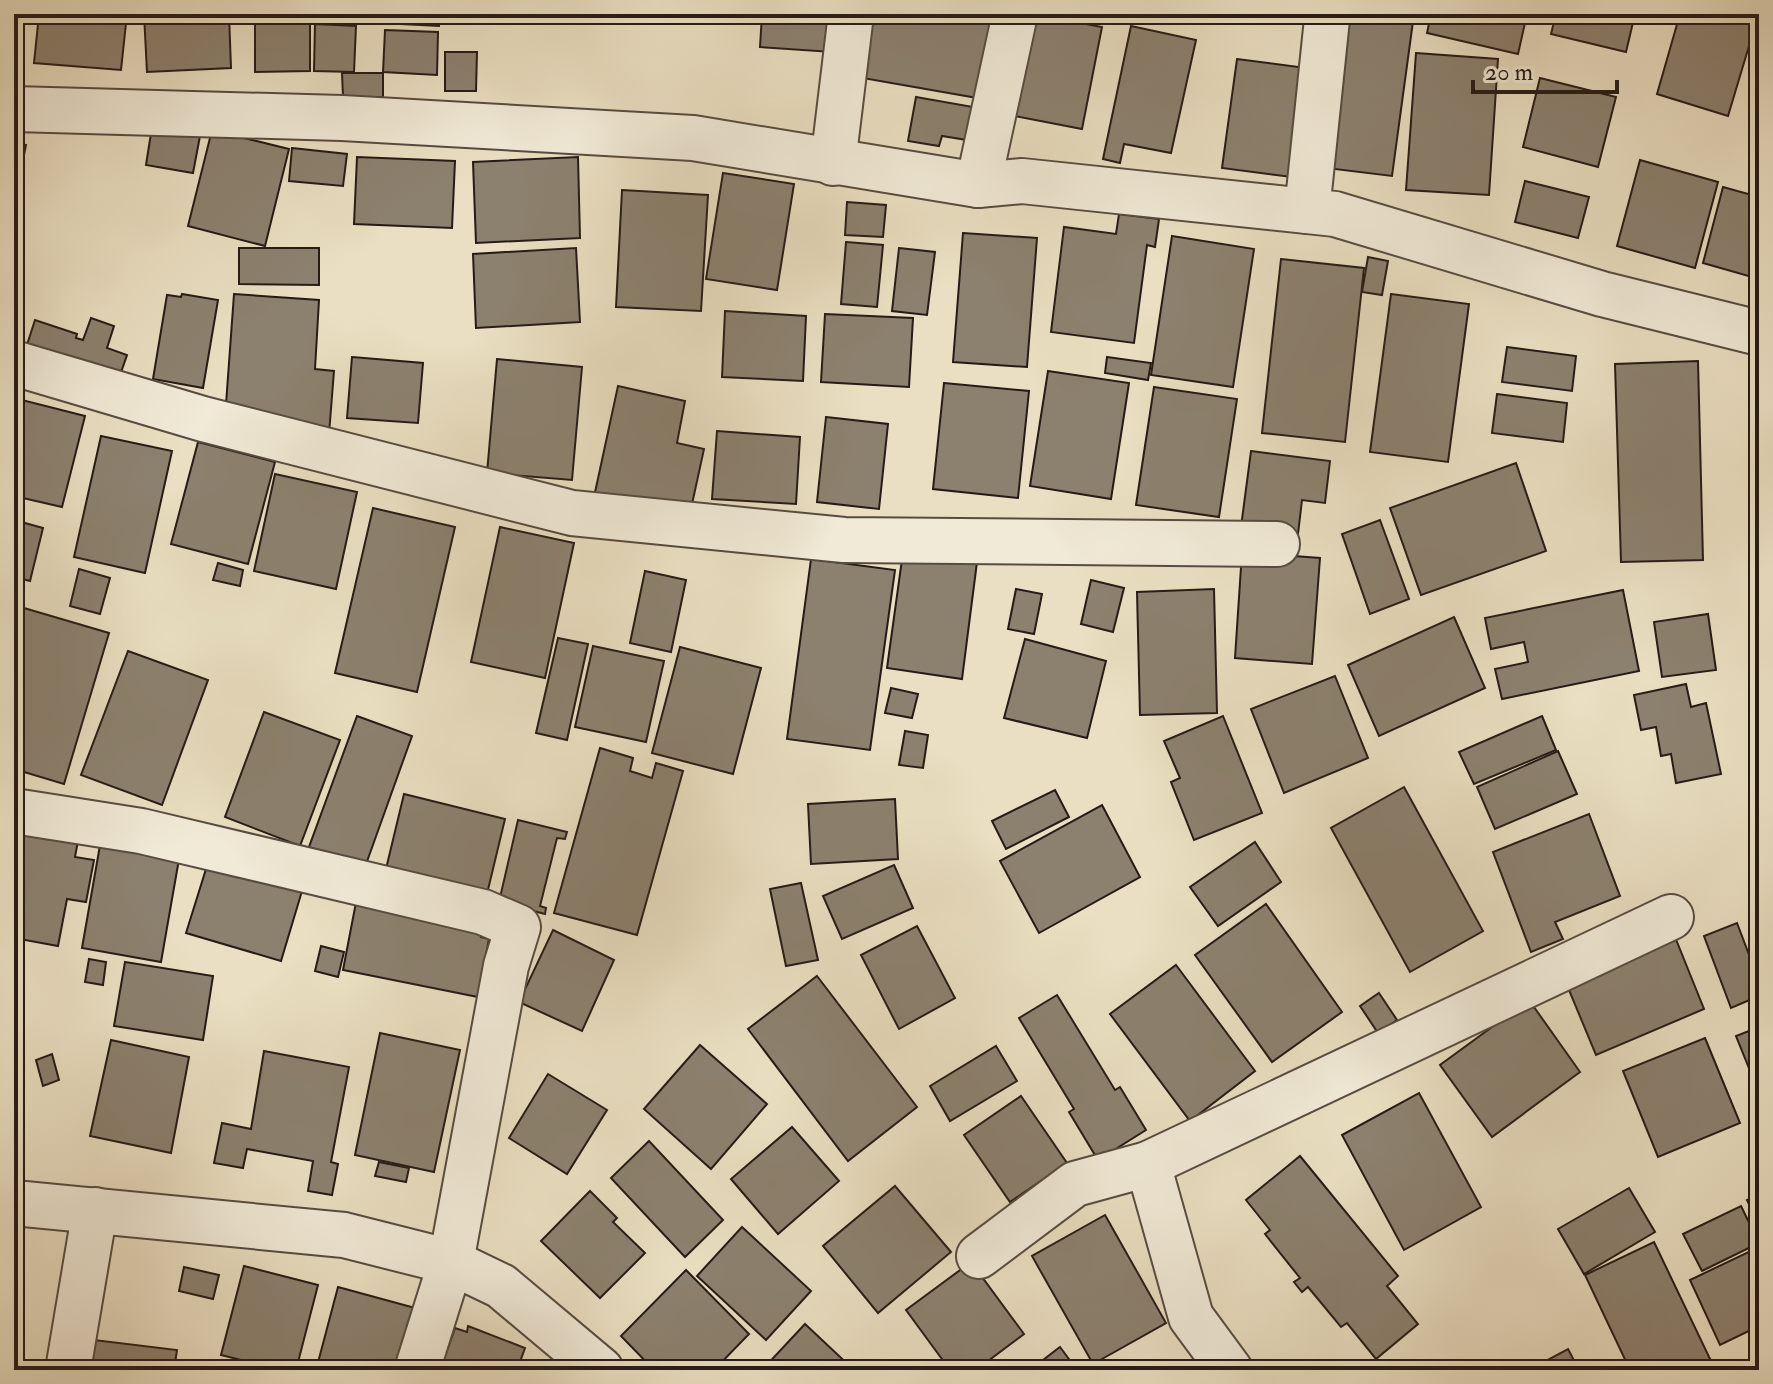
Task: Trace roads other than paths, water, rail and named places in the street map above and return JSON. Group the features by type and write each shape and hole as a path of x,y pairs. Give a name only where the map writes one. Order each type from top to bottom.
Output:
{"street":[{"path":"833,163 851,14"},
{"path":"978,185 1015,14"},
{"path":"1307,211 1327,19 1325,14"},
{"path":"14,109 342,118 693,138 978,185 1022,181 1335,214 1602,294 1759,333"},
{"path":"14,363 203,419 572,513 844,540 1277,544"},
{"path":"14,811 141,831 483,912 518,927 506,966 451,1262 417,1370"},
{"path":"979,1256 1075,1184 1148,1164 1671,917"},
{"path":"1148,1164 1191,1317 1230,1370"},
{"path":"14,1203 344,1235 451,1262 501,1286 601,1370"},
{"path":"68,1370 95,1210"}]}
